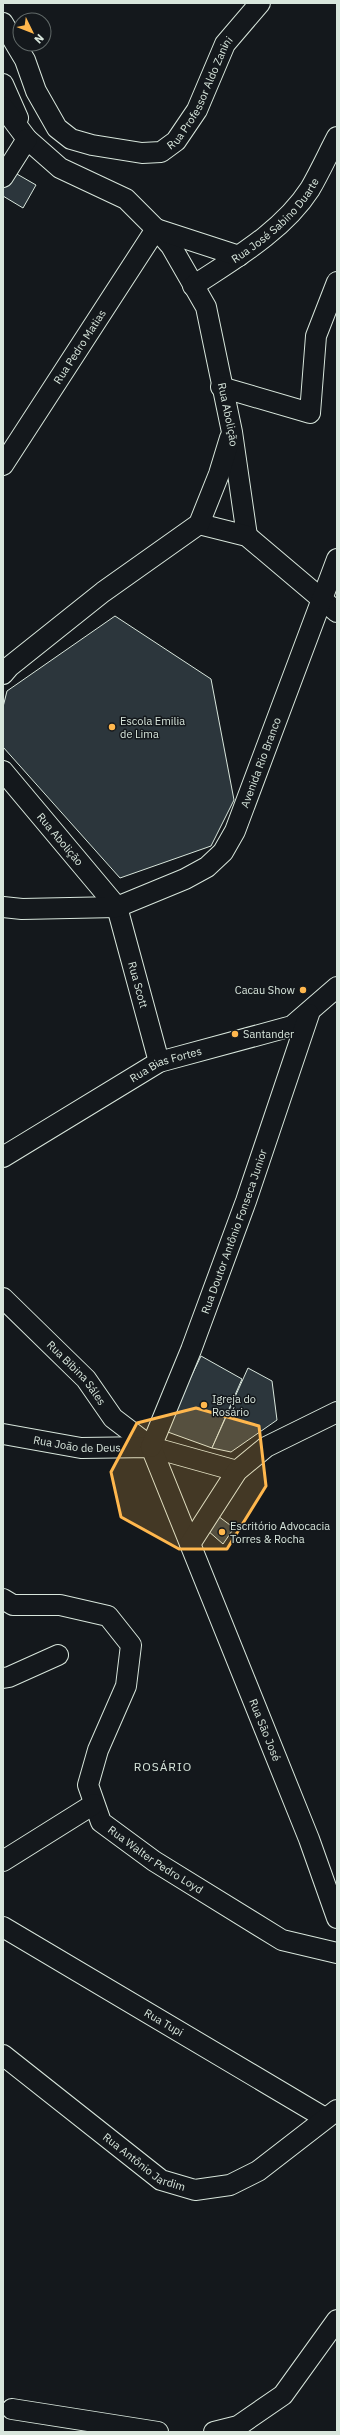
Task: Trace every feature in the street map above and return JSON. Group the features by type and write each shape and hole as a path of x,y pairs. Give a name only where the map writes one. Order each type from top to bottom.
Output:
{"street":[{"name":"Rua Professor Aldo Zanini","path":"3,23 25,60 36,91 57,128 71,139 92,145 142,153 161,152 176,141 197,110 225,44 260,3"},
{"path":"3,84 27,139"},
{"path":"3,107 27,139"},
{"name":"Rua José Sabino Duarte","path":"193,286 239,256 288,217 310,189 337,137"},
{"path":"3,176 27,139"},
{"name":"Rua Abolição","path":"27,139 60,168 126,199 156,229 170,246 206,307 221,387 232,432 219,474 199,524"},
{"path":"156,229 239,256"},
{"name":"Rua Pedro Matias","path":"3,465 156,229"},
{"path":"221,387 310,413 316,336 337,282"},
{"path":"232,432 247,536"},
{"path":"3,674 9,667 103,592 199,524 247,536 321,601 337,612"},
{"name":"Avenida Rio Branco","path":"117,907 207,867 223,852 235,831 337,559"},
{"name":"Rua Abolição","path":"3,771 117,907"},
{"path":"3,907 22,909 117,907"},
{"name":"Rua Scott","path":"117,907 159,1062"},
{"name":"Rua Bias Fortes","path":"3,1157 159,1062 292,1026 309,1014 336,990"},
{"name":"Rua Doutor Antônio Fonseca Junior","path":"151,1447 191,1350 246,1201 309,1014"},
{"name":"Rua Bibina Sáles","path":"3,1298 86,1379 113,1418 151,1447"},
{"path":"190,1544 237,1471 266,1446 337,1412"},
{"name":"Rua João de Deus","path":"3,1434 81,1448 151,1447"},
{"path":"151,1447 237,1471"},
{"name":"Rua São José","path":"151,1447 308,1839 337,1918"},
{"name":"Rua Walter Pedro Loyd","path":"3,1599 13,1605 60,1605 108,1616 131,1645 126,1686 98,1750 88,1785 101,1822 154,1861 282,1940 337,1953"},
{"path":"3,1678 9,1677 58,1655"},
{"path":"3,1861 94,1804"},
{"name":"Rua Tupi","path":"3,1927 307,2108 331,2114"},
{"name":"Rua Antônio Jardim","path":"3,2055 162,2180 195,2190 230,2185 258,2171 331,2114"},
{"path":"307,2108 331,2104 337,2100"},
{"path":"214,2432 238,2426 283,2394 337,2320"},
{"path":"12,2409 158,2432"}],"highlighted area":[{"path":"196,1408 259,1426 266,1486 227,1549 179,1549 121,1517 111,1472 137,1423"}],"building":[{"path":"10,170 36,185 23,208 3,196 3,181"},
{"name":"Escola Emilia de Lima","path":"115,616 211,679 234,800 211,846 120,878 3,747 3,707 7,691"},
{"name":"Igreja do Rosário","path":"201,1356 242,1379 212,1448 165,1431"},
{"path":"248,1368 272,1381 277,1420 231,1452 212,1448"},
{"path":"218,1516 234,1528 223,1544 207,1530"}],"place":[{"name":"Escola Emilia de Lima","path":"112,727"},
{"name":"Cacau Show","path":"303,990"},
{"name":"Santander","path":"235,1034"},
{"name":"Igreja do Rosário","path":"204,1405"},
{"name":"Escritório Advocacia Torres & Rocha","path":"222,1532"}],"district":[{"name":"ROSÁRIO","path":"163,1767"}]}
